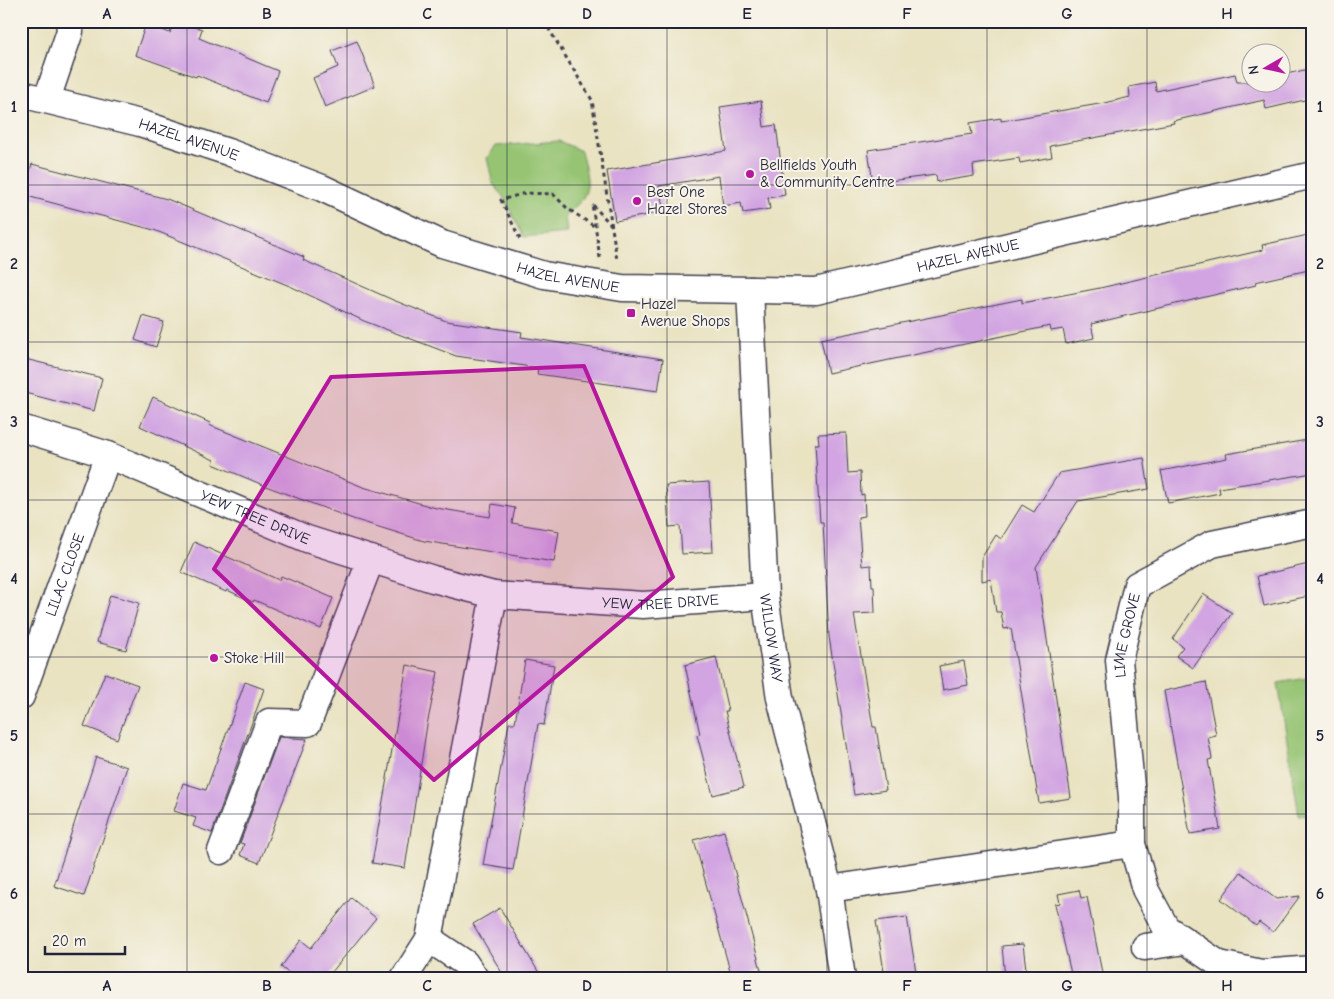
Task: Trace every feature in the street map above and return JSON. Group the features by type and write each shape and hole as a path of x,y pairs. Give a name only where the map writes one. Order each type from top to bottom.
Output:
{"street":[{"path":"47,99 70,31 69,21"},
{"name":"HAZEL AVENUE","path":"21,94 140,123 228,152 322,188 442,244 544,275 622,288 816,291 1313,175"},
{"name":"WILLOW WAY","path":"750,290 766,596 780,698 829,889 842,978"},
{"name":"YEW TREE DRIVE","path":"21,428 108,455 307,539 433,579 494,595 643,605 766,596"},
{"name":"LILAC CLOSE","path":"21,696 108,455"},
{"name":"LIME GROVE","path":"1313,523 1212,544 1137,585 1119,660 1132,797 1132,844 1145,889 1166,928 1220,964 1261,973 1313,969"},
{"path":"221,851 269,722 308,723 371,559"},
{"path":"404,978 429,939 494,595"},
{"path":"829,889 1132,844"},
{"path":"429,939 465,963 475,978"},
{"path":"1145,947 1186,942"}],"path":[{"path":"544,21 592,100 622,288"},
{"path":"521,241 501,200 526,193 553,194 567,208 595,227"},
{"path":"600,260 592,204 612,227"}],"highlighted area":[{"path":"584,366 673,577 434,780 214,569 331,377"}],"green space":[{"path":"559,141 581,151 587,180 585,194 565,216 567,233 524,237 502,195 493,184 487,158 496,146"},
{"path":"1313,677 1313,814 1299,816 1278,683"}],"building":[{"path":"174,21 202,29 199,38 278,71 266,103 197,75 196,77 135,55 146,24 170,33"},
{"path":"357,41 375,86 325,107 313,78 338,67 332,51"},
{"path":"1313,68 1313,98 1266,109 1264,100 1173,121 1174,123 1050,146 1052,157 1020,163 1019,158 973,165 974,176 937,182 936,175 873,183 868,150 972,134 970,123 1001,118 1001,121 1105,103 1130,97 1129,87 1155,82 1156,91 1235,74 1237,82 1242,82 1242,92 1292,92 1292,73"},
{"path":"761,101 764,127 776,125 785,195 768,198 770,209 743,213 741,203 723,206 719,176 659,186 664,212 615,221 607,171 726,151 720,107"},
{"path":"32,164 167,199 304,257 303,260 393,300 446,321 522,332 521,337 663,359 658,391 537,374 538,368 456,356 364,321 292,287 154,230 23,195"},
{"path":"1313,234 1313,269 1255,282 1256,285 1091,324 1094,338 1066,344 1063,329 1051,331 1050,326 828,373 821,339 1022,299 1022,303 1100,288 1263,250 1262,245"},
{"path":"143,316 164,322 156,347 135,340"},
{"path":"21,358 102,378 94,411 21,392"},
{"path":"153,397 210,423 209,425 363,487 436,508 490,517 492,504 515,508 512,523 559,531 554,562 424,541 353,519 263,485 213,464 214,460 140,426"},
{"path":"846,433 848,473 860,472 861,495 864,494 865,516 858,517 862,566 871,565 872,586 874,586 875,613 854,614 873,727 876,727 886,790 854,795 829,637 823,522 820,522 815,444 819,444 818,434"},
{"path":"1313,439 1313,473 1219,488 1220,493 1168,503 1161,471 1227,458 1226,454"},
{"path":"1144,458 1149,489 1078,501 1036,567 1071,798 1039,803 1011,628 1004,629 1001,612 996,612 991,579 982,581 982,557 996,535 1001,539 1022,505 1034,512 1059,473"},
{"path":"709,482 713,552 682,554 680,526 669,527 666,485"},
{"path":"194,542 279,580 281,576 333,598 321,629 254,600 253,602 227,590 226,592 181,572"},
{"path":"1313,563 1313,595 1264,606 1257,576"},
{"path":"1203,594 1232,613 1193,668 1176,656 1183,647 1173,639"},
{"path":"110,595 139,603 126,650 97,642"},
{"path":"716,657 728,711 725,711 744,787 713,795 697,735 700,734 685,665"},
{"path":"525,660 554,665 544,725 538,724 513,870 483,865 509,723 515,723"},
{"path":"964,661 968,685 943,690 939,666"},
{"path":"407,665 438,672 427,725 405,868 372,863"},
{"path":"105,673 138,685 117,739 84,726"},
{"path":"245,682 264,689 212,833 193,826 196,818 174,811 183,783 206,790"},
{"path":"1206,682 1216,735 1208,737 1212,759 1208,760 1220,829 1190,834 1164,691"},
{"path":"279,737 307,739 259,863 240,855 244,844 240,843"},
{"path":"96,757 127,767 84,896 54,886"},
{"path":"724,831 761,970 732,978 694,840"},
{"path":"1241,872 1276,899 1300,896 1273,932 1259,922 1256,926 1221,899"},
{"path":"1079,890 1081,898 1087,897 1103,978 1072,978 1055,904 1060,903 1058,894"},
{"path":"351,898 376,918 327,978 295,978 281,967 301,940 311,948"},
{"path":"500,908 542,978 505,978 473,924"},
{"path":"907,917 917,978 885,978 876,921"},
{"path":"1023,944 1027,978 1005,978 1002,946"}],"place":[{"name":"Bellfields Youth & Community Centre","path":"750,174"},
{"name":"Best One Hazel Stores","path":"637,201"},
{"name":"Hazel Avenue Shops","path":"631,313"},
{"name":"Stoke Hill","path":"214,658"}]}
